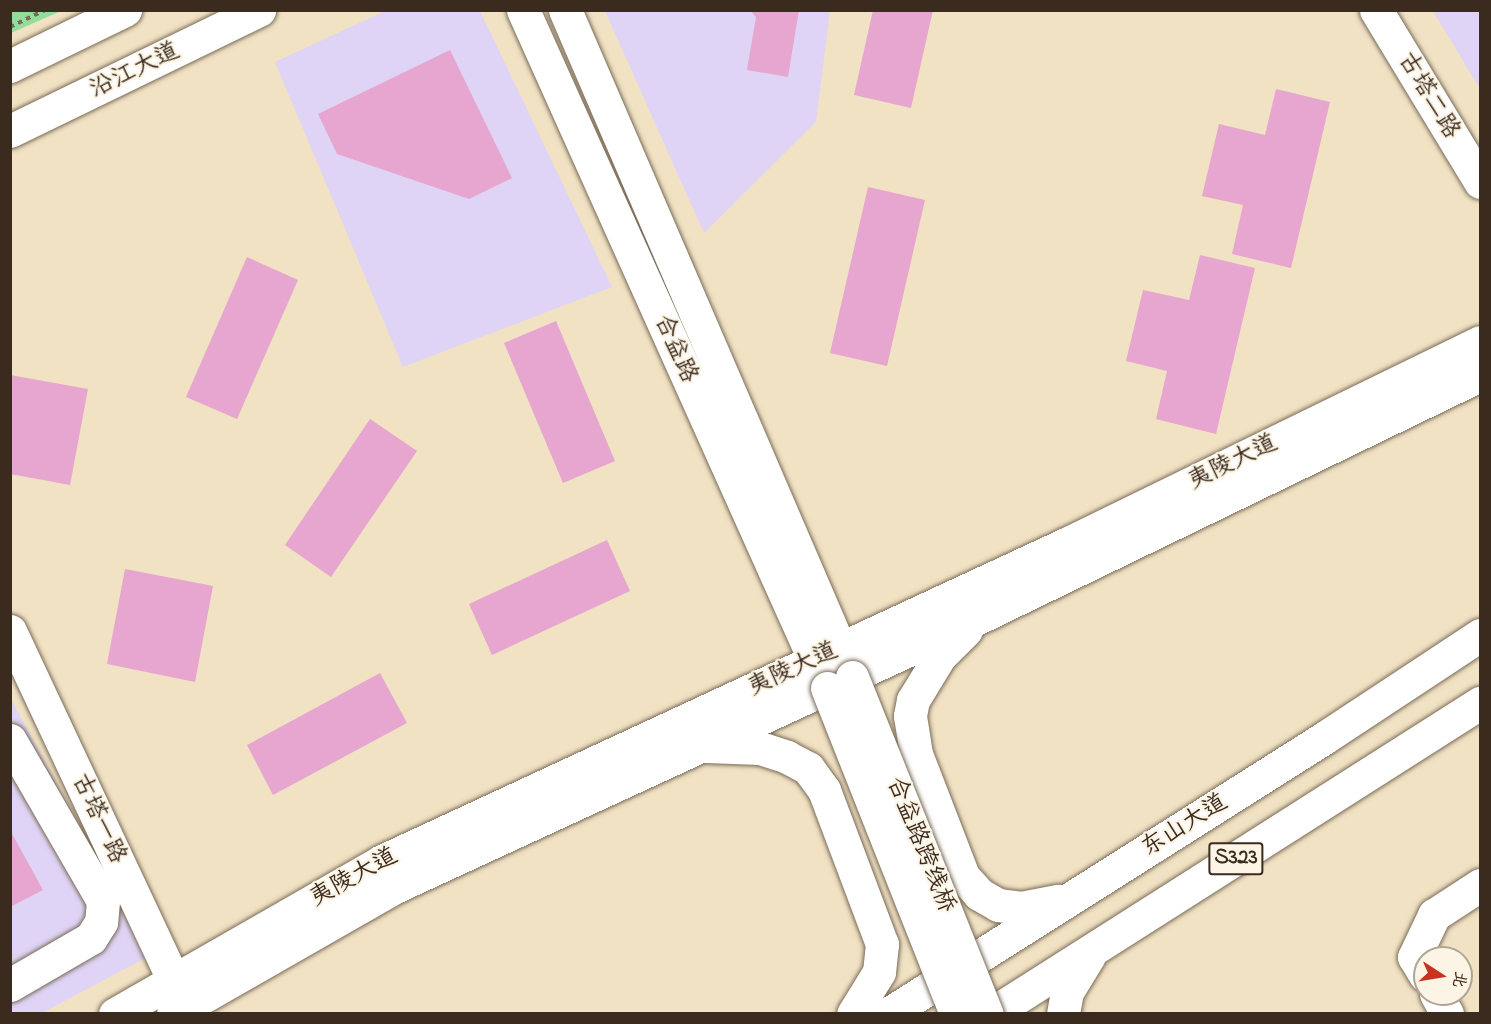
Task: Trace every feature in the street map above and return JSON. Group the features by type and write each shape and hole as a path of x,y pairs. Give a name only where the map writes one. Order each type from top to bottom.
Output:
{"main road":[{"path":"10,66 125,10"},
{"name":"沿江大道","path":"10,131 259,10"},
{"name":"合益路","path":"523,10 833,669"},
{"name":"合益路","path":"565,10 833,669"},
{"name":"古塔二路","path":"1376,10 1480,182"},
{"name":"古塔二路","path":"1401,10 1480,141"},
{"name":"夷陵大道","path":"115,1014 177,1000 395,887 701,746 833,669 1068,543 1480,342"},
{"name":"夷陵大道","path":"177,1000 382,861 833,669 980,617 1480,375"},
{"path":"980,617 940,656 913,700 910,716 916,754 963,876 979,894 998,905 1022,908 1071,898"},
{"name":"古塔一路","path":"10,631 177,1000"},
{"name":"东山大道","path":"888,1014 1480,635"},
{"name":"合益路跨线桥","path":"833,669 956,1014"},
{"name":"合益路跨线桥","path":"833,669 989,1014"},
{"name":"S323","path":"989,1014 1480,703"},
{"path":"10,740 103,901 101,922 91,938 10,985"},
{"path":"701,746 760,748 787,757 808,768 824,790 882,944 879,972 853,1014"},
{"path":"1419,946 1434,915 1480,885"},
{"path":"1063,1014 1067,992 1094,949"}],"path":[{"path":"10,27 45,10"}],"shaded area":[{"path":"385,11 480,11 612,287 403,367 275,62"},
{"path":"605,11 830,11 816,122 704,233"},
{"path":"1433,11 1480,11 1480,89"},
{"path":"10,697 149,956 42,1013 11,1013"}],"green space":[{"path":"11,10 61,10 61,11 11,33"}],"building":[{"path":"750,10 799,10 788,77 747,70 756,17"},
{"path":"873,10 933,10 911,108 854,95"},
{"path":"450,50 512,178 469,199 337,154 318,114"},
{"path":"1276,89 1330,102 1291,268 1232,254 1243,205 1202,196 1219,124 1265,135"},
{"path":"868,187 925,200 887,366 830,353"},
{"path":"1200,255 1255,268 1216,434 1156,419 1167,371 1126,361 1143,290 1189,300"},
{"path":"247,257 298,280 237,419 186,397"},
{"path":"556,321 615,461 563,483 504,343"},
{"path":"10,375 88,389 70,485 10,474"},
{"path":"370,419 417,451 331,577 285,545"},
{"path":"607,540 630,591 492,655 469,604"},
{"path":"125,569 213,586 195,682 107,664"},
{"path":"380,673 407,723 273,795 247,745"},
{"path":"10,830 43,890 10,907"}]}
